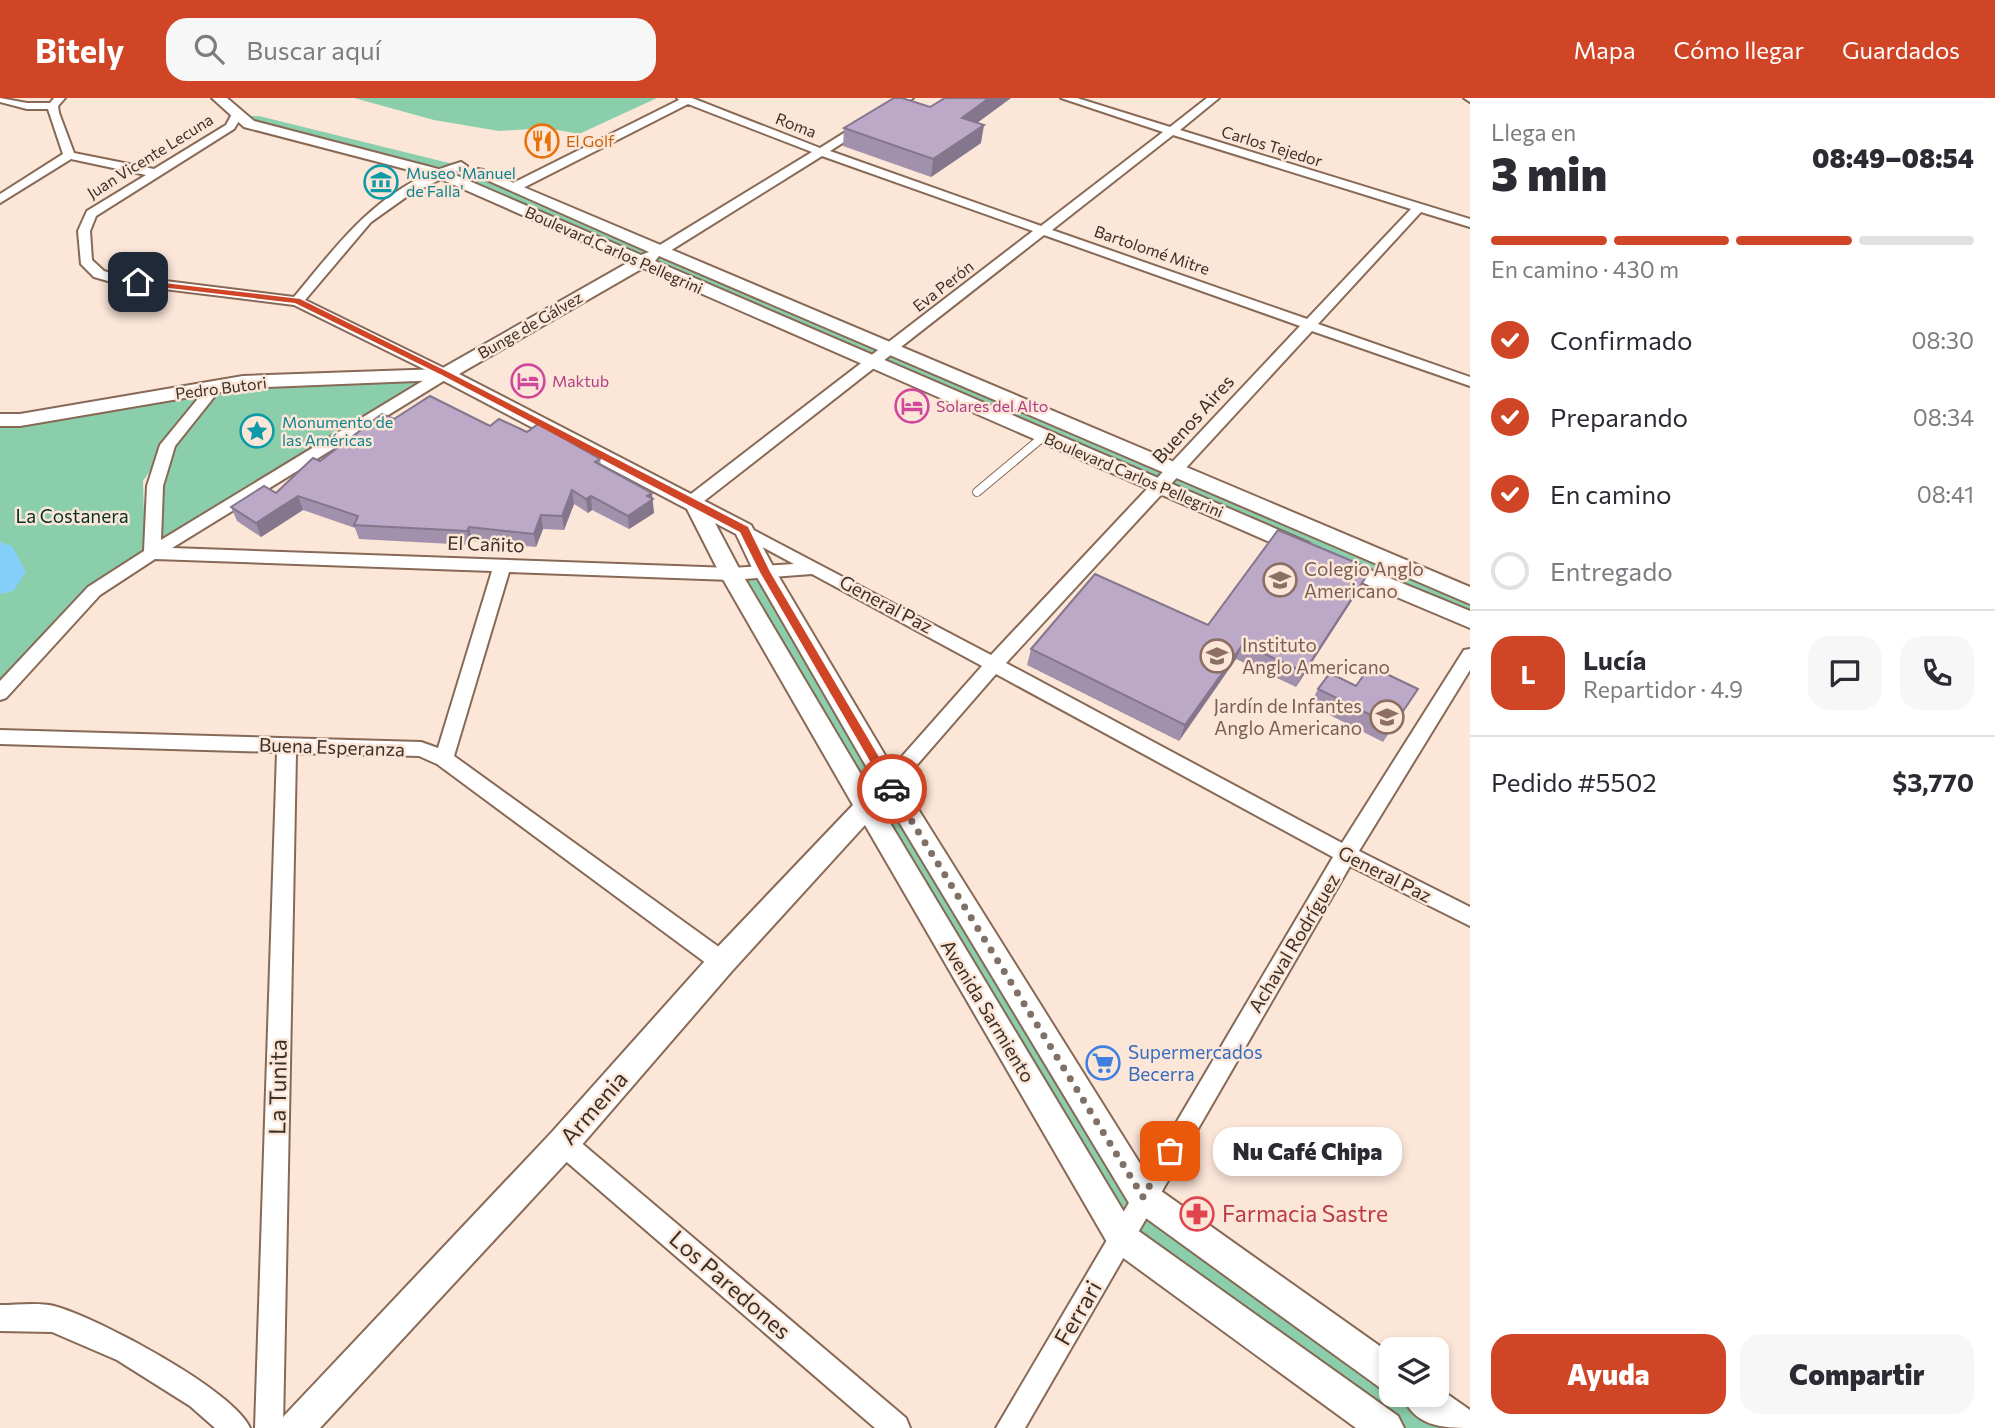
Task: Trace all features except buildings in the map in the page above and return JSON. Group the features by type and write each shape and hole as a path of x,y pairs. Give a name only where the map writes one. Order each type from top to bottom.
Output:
{"street":[{"path":"219,98 236,116"},
{"path":"232,98 236,116"},
{"name":"Bunge de Gálvez","path":"0,693 94,591 445,374 660,251 908,98"},
{"name":"Carlos Tejedor","path":"1066,98 1470,223"},
{"name":"Eva Perón","path":"693,501 1214,98"},
{"path":"0,99 27,106 57,102 53,114 69,155"},
{"path":"515,187 685,99"},
{"name":"Roma","path":"685,99 821,152"},
{"name":"Boulevard Carlos Pellegrini","path":"236,116 259,116 461,166 515,187 1470,596"},
{"name":"Boulevard Carlos Pellegrini","path":"236,116 249,124 441,174 1470,621"},
{"name":"Juan Vicente Lecuna","path":"236,116 230,127 91,214 84,231 86,261 99,274 184,289 297,301"},
{"name":"Bartolomé Mitre","path":"821,152 1470,382"},
{"path":"0,199 69,155 155,173"},
{"path":"297,301 365,222 398,198 461,166"},
{"name":"Buenos Aires","path":"889,785 995,663 1418,208"},
{"name":"General Paz","path":"297,301 693,501 1346,854 1470,917"},
{"name":"Pedro Butori","path":"0,421 243,382 445,374"},
{"path":"152,553 155,486 168,445 215,387"},
{"name":"Avenida Sarmiento","path":"693,501 731,573 866,806 1122,1238 1386,1428"},
{"name":"Avenida Sarmiento","path":"744,530 765,572 889,785 1143,1197 1379,1366"},
{"name":"El Cañito","path":"152,553 731,573 817,568"},
{"path":"444,759 502,566"},
{"name":"Achaval Rodríguez","path":"1143,1197 1346,854 1470,655"},
{"name":"Buena Esperanza","path":"0,737 421,749 444,759 722,962"},
{"name":"La Tunita","path":"269,1428 287,746"},
{"name":"Armenia","path":"296,1428 564,1143 722,962 866,806 889,785"},
{"name":"Los Paredones","path":"564,1143 896,1428"},
{"name":"Ferrari","path":"1010,1428 1122,1238 1143,1197"},
{"path":"0,1318 53,1319 126,1351 200,1396 236,1428"},
{"path":"1436,1407 1466,1428"}],"lane":[{"path":"977,492 1044,436"}],"green space":[{"path":"354,98 657,98 579,134 547,128 499,131 434,120"},
{"path":"236,116 259,116 461,166 1174,471 1158,486 441,174 249,124"},
{"name":"La Costanera","path":"445,374 152,553 167,446 143,481 145,551 0,684 0,426 201,394 169,442 215,387"},
{"path":"1176,472 1470,598 1470,618 1160,487"},
{"path":"765,572 1143,1197 1379,1366 1379,1407 1436,1407 1466,1428 1386,1428 1122,1238 731,574"}],"waterway":[{"path":"0,554 8,572 0,582"}],"way so far":[{"path":"892,789 1143,1197 1170,1151"}],"place":[{"name":"El Golf","path":"542,141"},
{"name":"Museo 'Manuel de Falla'","path":"381,182"},
{"name":"Maktub","path":"528,381"},
{"name":"Solares del Alto","path":"912,406"},
{"name":"Monumento de las Américas","path":"257,431"},
{"name":"Colegio Anglo Americano","path":"1280,580"},
{"name":"Instituto Anglo Americano","path":"1217,656"},
{"name":"Jardín de Infantes Anglo Americano","path":"1387,717"},
{"name":"Supermercados Becerra","path":"1103,1063"},
{"name":"Nu Café Chipa","path":"1170,1151"},
{"name":"Farmacia Sastre","path":"1197,1214"}],"route":[{"path":"138,282 297,301 693,501 744,530 765,572 892,789"}]}
